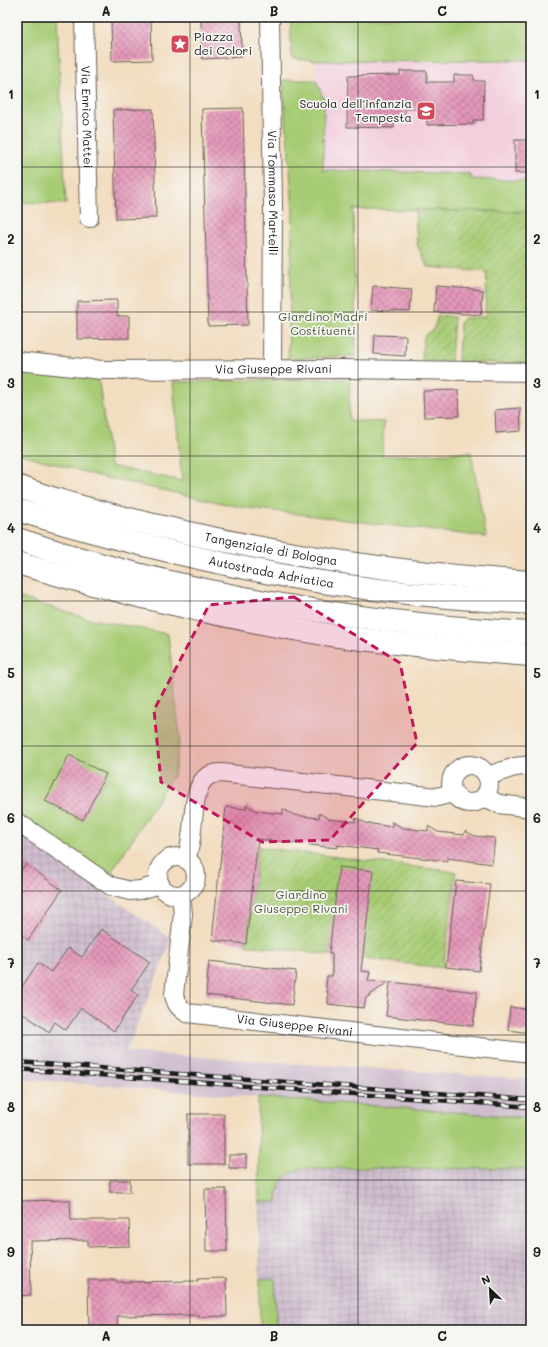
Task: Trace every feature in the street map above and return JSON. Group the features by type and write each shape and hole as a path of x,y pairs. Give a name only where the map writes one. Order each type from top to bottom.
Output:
{"highway":[{"name":"Tangenziale di Bologna","path":"17,486 130,519 267,550 430,574 531,582"},
{"name":"Autostrada Adriatica","path":"17,510 126,541 261,572 330,583 531,603"},
{"path":"17,539 60,554 255,599 416,624 531,633"},
{"path":"17,562 108,589 250,621 376,641 531,655"}],"street":[{"name":"Via Enrico Mattei","path":"84,17 89,218"},
{"name":"Via Tommaso Martelli","path":"270,17 273,206 272,369"},
{"name":"Via Giuseppe Rivani","path":"17,361 102,370 418,369 531,372"},
{"path":"487,776 515,767 531,765"},
{"path":"465,766 478,767 487,776 489,788 485,797 478,802 466,803 461,801 453,793 451,780 454,774 465,766"},
{"path":"186,858 190,846 198,789 205,778 213,774 230,774 437,797 453,793"},
{"path":"485,797 499,804 531,808"},
{"path":"17,822 111,886 130,891 140,890 160,884"},
{"path":"174,857 186,858 195,868 197,880 191,890 181,895 169,894 160,884 158,875 164,862 174,857"},
{"name":"Via Giuseppe Rivani","path":"181,895 183,914 174,995 180,1008 187,1013 529,1052"}],"highlighted area":[{"path":"294,597 400,663 417,743 330,840 262,842 161,782 154,710 209,605"}],"shaded area":[{"name":"Scuola dell'infanzia Tempesta","path":"531,60 531,181 471,179 471,174 323,170 324,100 316,80 315,61"},
{"path":"17,828 100,890 172,939 126,1052 17,1045"},
{"path":"17,1045 531,1079 531,1118 17,1079"},
{"path":"258,1097 531,1118 531,1330 260,1330"}],"green space":[{"path":"17,17 57,17 66,204 17,202"},
{"path":"290,17 531,17 531,60 315,61 292,59"},
{"name":"Giardino Madri Costituenti","path":"283,80 316,80 324,100 323,170 471,174 471,179 531,181 531,212 353,209 356,356 288,359 293,209"},
{"path":"415,210 531,212 531,364 458,362 460,322 464,318 485,317 487,272 428,267 417,245"},
{"path":"438,315 454,317 451,362 422,361 423,341 425,335 433,330"},
{"path":"17,370 98,375 110,466 182,481 173,382 350,378 349,421 384,422 382,456 471,452 486,537 241,507 106,478 17,453"},
{"path":"17,597 86,618 168,634 180,738 174,774 100,890 17,828"},
{"name":"Giardino Giuseppe Rivani","path":"258,847 456,872 443,968 246,945"},
{"path":"258,1097 531,1118 531,1169 306,1168 293,1172 284,1179 277,1195 277,1202 259,1202"},
{"path":"275,1278 276,1330 260,1330 260,1279"}],"building":[{"path":"111,17 151,17 152,60 112,61"},
{"path":"201,17 241,17 242,57 202,59"},
{"path":"400,71 427,71 427,82 454,82 454,75 473,75 475,81 484,81 483,120 473,120 473,124 427,125 427,109 405,109 405,121 394,121 394,128 347,127 348,76 400,75"},
{"path":"243,108 248,325 208,326 202,109"},
{"path":"153,109 156,218 116,219 113,110"},
{"path":"515,140 531,140 531,173 515,173"},
{"path":"373,286 412,289 410,312 371,310"},
{"path":"436,286 483,290 481,315 434,312"},
{"path":"117,300 117,316 129,316 129,338 77,339 77,301"},
{"path":"375,335 406,336 405,356 374,354"},
{"path":"458,390 459,416 424,417 423,391"},
{"path":"520,408 521,431 496,433 495,410"},
{"path":"69,755 106,774 83,820 45,801"},
{"path":"246,805 257,811 283,814 283,809 294,815 319,818 319,813 329,819 355,822 356,818 366,823 392,827 392,822 403,828 428,831 428,826 438,832 464,835 465,831 475,836 495,838 492,864 447,858 447,861 377,853 378,850 338,845 337,848 258,839 246,944 212,940 226,807 246,809"},
{"path":"26,864 62,890 28,940 17,932 17,876"},
{"path":"339,867 373,871 361,971 370,972 368,981 388,982 366,998 364,1008 328,1004 326,986 327,976 332,976 332,954 329,954"},
{"path":"456,881 490,884 479,971 446,967"},
{"path":"101,929 150,962 131,990 138,995 114,1031 81,1008 66,1030 55,1022 49,1032 17,1009 17,984 21,988 38,963 51,972 68,948 82,957"},
{"path":"209,961 296,971 292,1005 206,995"},
{"path":"390,982 477,992 473,1026 386,1016"},
{"path":"510,1007 531,1010 531,1033 508,1030"},
{"path":"188,1114 224,1114 224,1164 188,1164"},
{"path":"229,1155 246,1155 246,1168 229,1168"},
{"path":"110,1180 130,1180 130,1192 110,1192"},
{"path":"205,1189 226,1189 227,1251 206,1251"},
{"path":"70,1200 71,1220 129,1220 130,1246 88,1247 88,1240 30,1241 31,1295 17,1296 17,1201"},
{"path":"226,1278 227,1316 117,1316 118,1330 89,1330 88,1280 117,1280 117,1282 198,1281 197,1279"}],"railway":[{"path":"17,1062 531,1100"},
{"path":"17,1069 531,1107"}],"place":[{"name":"Piazza dei Colori","path":"180,44"},
{"name":"Scuola dell'infanzia Tempesta","path":"426,111"}]}
